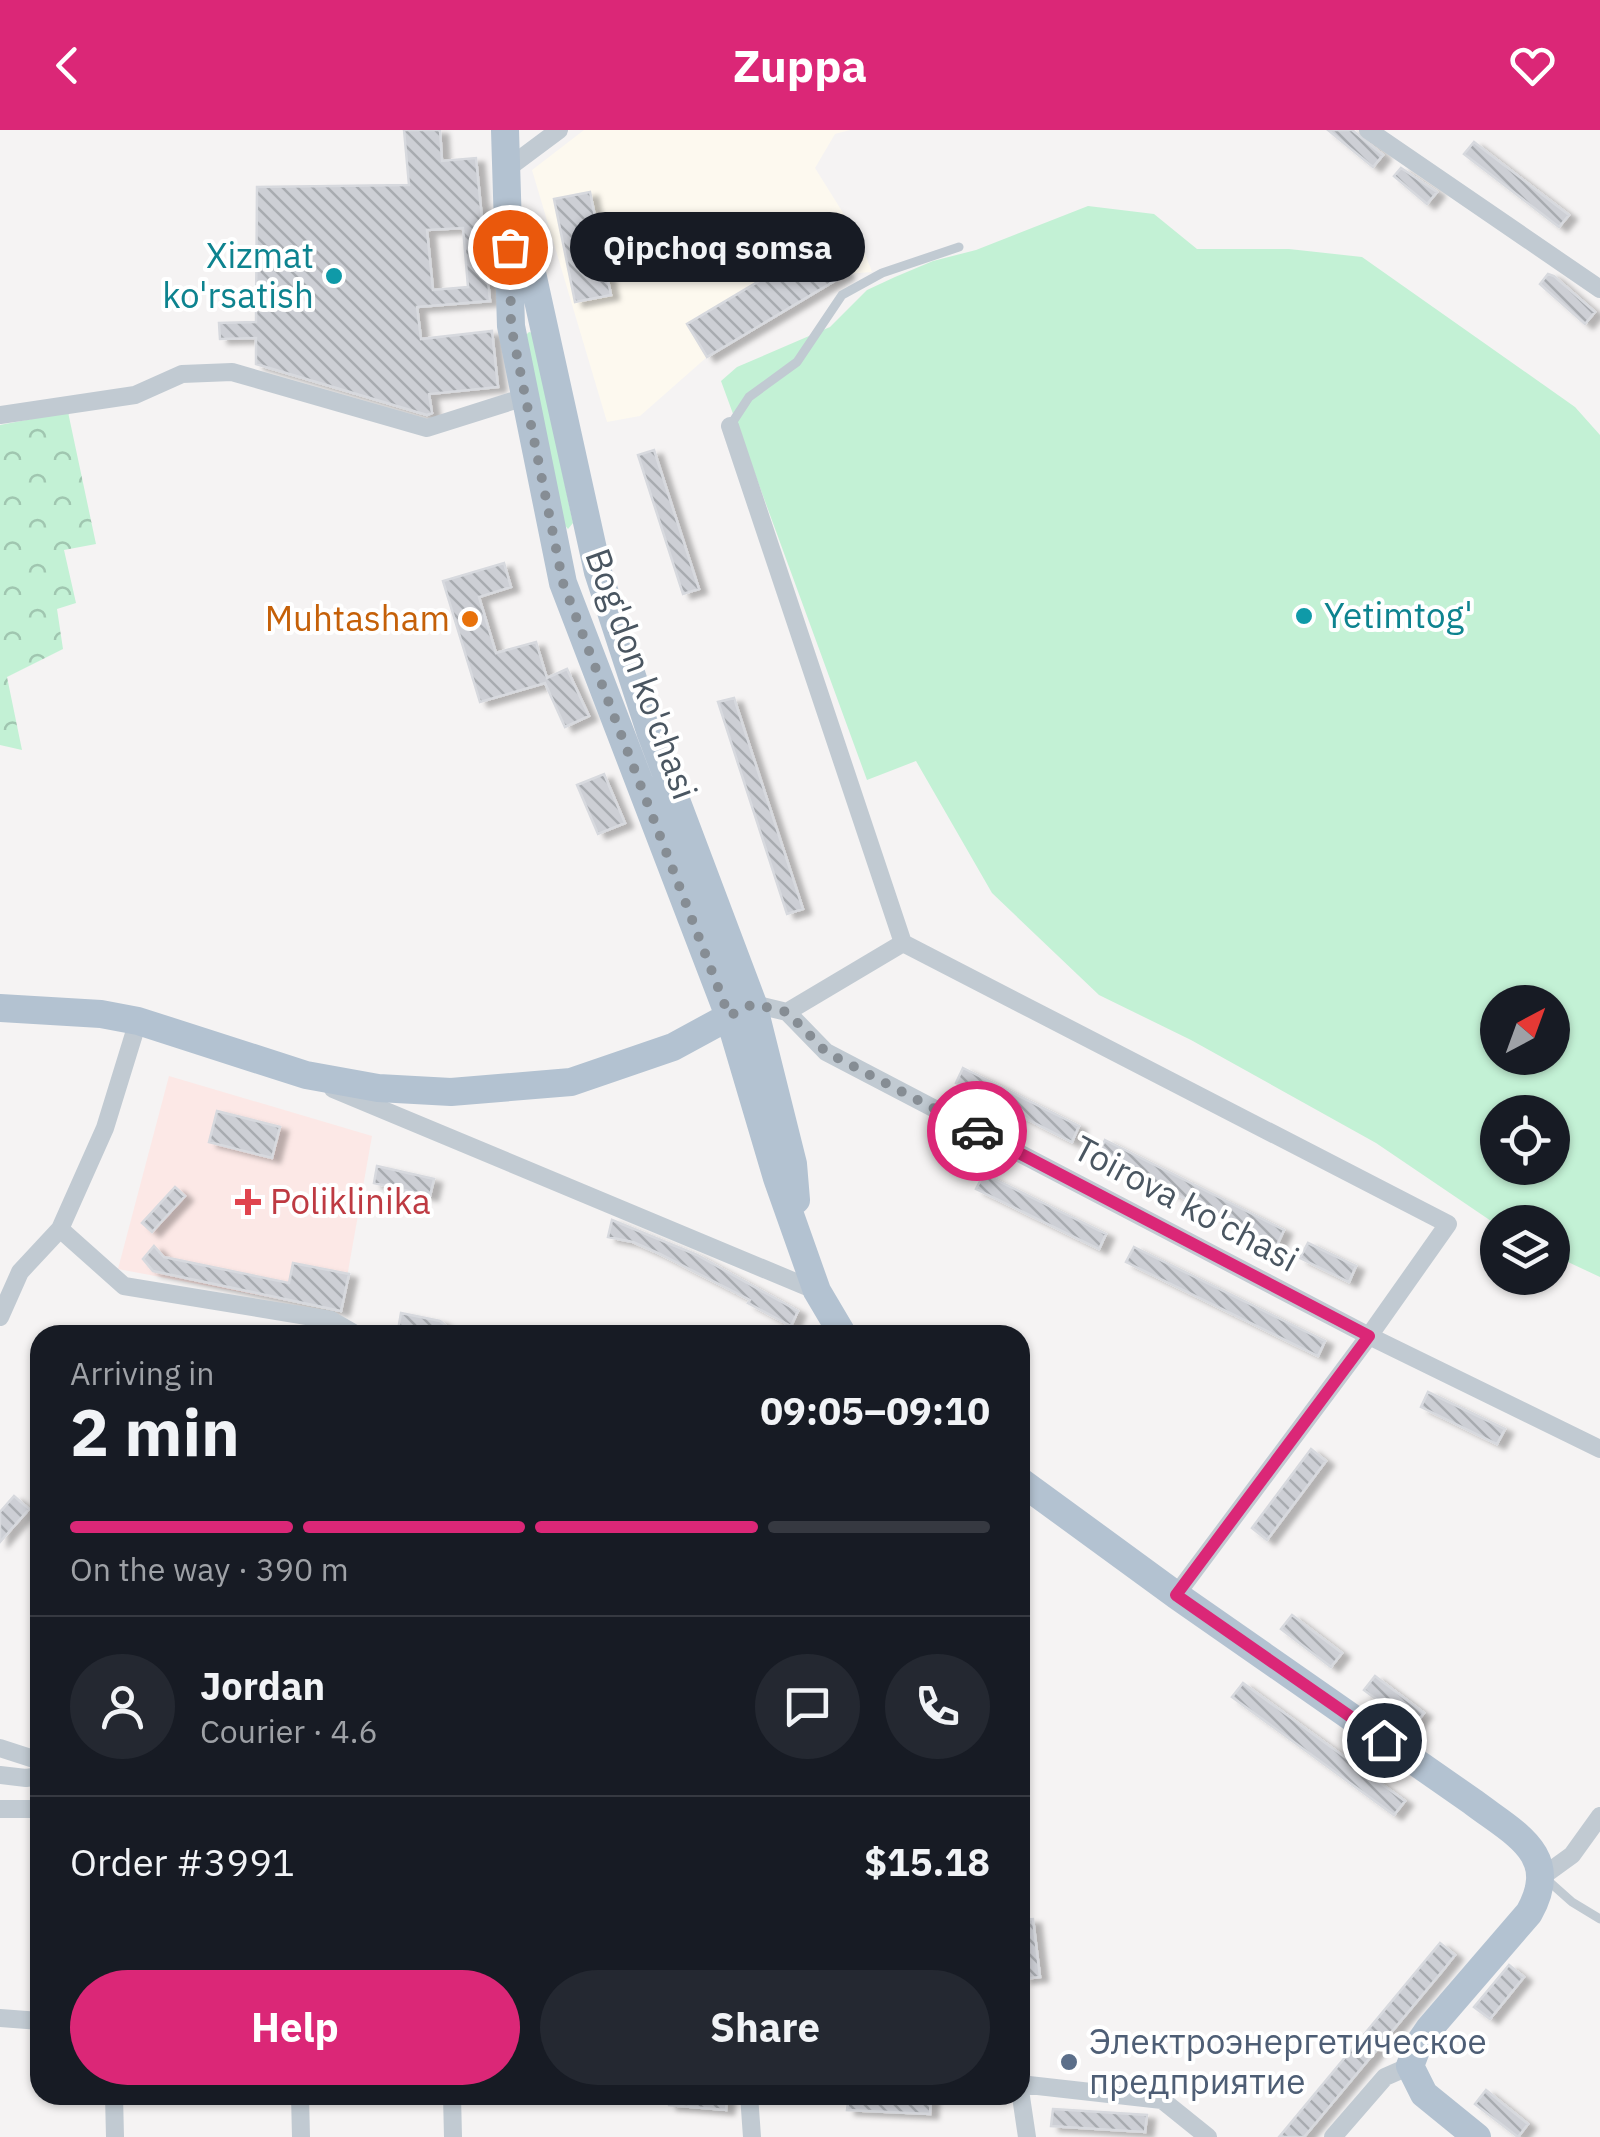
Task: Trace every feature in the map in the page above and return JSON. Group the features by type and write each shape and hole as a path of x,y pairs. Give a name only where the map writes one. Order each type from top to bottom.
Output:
{"main road":[{"name":"Bog'don ko'chasi","path":"505,130 511,326 563,583 741,1010"},
{"name":"Bog'don ko'chasi","path":"508,168 598,572 741,1010"},
{"path":"563,583 563,574 575,562 592,564 598,572"},
{"path":"0,1008 101,1014 138,1022 282,1068 354,1085 474,1092 547,1086 595,1075 664,1051 741,1010 793,1164 797,1234 834,1325"},
{"path":"1030,1487 1176,1595 1473,1802 1526,1844 1542,1876 1539,1895 1529,1913 1429,2029 1410,2066 1424,2094 1476,2137"}],"street":[{"path":"508,168 559,130"},
{"path":"1368,130 1600,288"},
{"path":"0,415 135,395 182,374 232,372 427,428 524,398"},
{"path":"730,426 903,943 1448,1224 1176,1595"},
{"path":"741,1010 787,1012 903,943"},
{"name":"Toirova ko'chasi","path":"787,1012 826,1052 1369,1336 1600,1449"},
{"path":"0,1317 20,1272 60,1230 105,1128 138,1022"},
{"path":"282,1068 817,1290"},
{"path":"60,1230 124,1286 330,1320 339,1325"},
{"path":"0,1748 30,1758"},
{"path":"0,1775 30,1777"},
{"path":"0,1809 30,1809"},
{"path":"1542,1876 1572,1855 1600,1816"},
{"path":"0,2018 30,2020"},
{"path":"1333,2137 1385,2077 1410,2066"},
{"path":"1030,2088 1162,2100 1208,2137"},
{"path":"114,2105 115,2137"},
{"path":"300,2105 301,2137"},
{"path":"452,2105 453,2137"},
{"path":"750,2105 752,2137"},
{"path":"1023,2105 1027,2137"}],"lane":[{"path":"730,426 749,397 797,362 842,295 882,273 959,246"},
{"path":"1542,1876 1600,1920"}],"shaded area":[{"path":"584,130 850,130 835,134 815,168 860,240 872,272 845,274 707,357 640,416 607,422 532,170"},
{"name":"Poliklinika","path":"169,1076 372,1136 341,1311 118,1269"}],"green space":[{"path":"1088,206 1154,214 1197,249 1289,249 1362,257 1575,407 1600,435 1600,1277 1570,1263 1570,1205 1480,1205 1480,1213 1376,1143 1191,1040 1099,995 992,893 916,761 867,780 721,381 737,367 830,327 867,290 933,261 976,250"},
{"path":"533,333 573,523 568,529 562,522 525,336"},
{"path":"68,412 96,544 64,550 76,603 57,609 63,649 7,677 22,750 0,745 0,425"}],"building":[{"name":"Xizmat ko'rsatish","path":"404,130 440,130 442,161 476,158 490,301 417,307 421,339 492,331 498,387 429,394 432,413 427,415 256,364 256,338 220,339 219,323 256,322 257,187 409,185","holes":["463,228 468,287 433,290 427,230"]},
{"path":"1328,130 1352,130 1383,155 1373,167"},
{"path":"1474,142 1569,215 1559,227 1464,154"},
{"path":"1401,168 1437,192 1427,204 1394,176"},
{"path":"590,192 611,295 575,302 554,199"},
{"path":"826,241 846,274 707,357 687,324"},
{"path":"1548,274 1595,312 1585,324 1540,284"},
{"path":"654,450 699,589 683,594 638,455"},
{"name":"Muhtasham","path":"504,563 511,587 479,597 496,653 536,642 547,678 567,669 589,716 565,727 545,683 480,702 443,581"},
{"path":"734,698 803,909 787,914 718,702"},
{"path":"604,774 625,823 598,834 577,785"},
{"path":"963,1068 1079,1126 1072,1142 956,1083"},
{"path":"217,1111 280,1127 272,1158 209,1142"},
{"path":"1105,1140 1284,1230 1277,1245 1098,1155"},
{"path":"377,1166 434,1179 430,1196 374,1183"},
{"path":"984,1174 1106,1234 1099,1249 976,1189"},
{"path":"175,1187 185,1196 152,1232 142,1223"},
{"path":"612,1220 697,1255 798,1311 789,1325 748,1303 750,1300 658,1253 608,1237"},
{"path":"1308,1243 1356,1266 1349,1282 1300,1258"},
{"path":"154,1246 164,1257 289,1283 293,1263 349,1274 341,1311 153,1271 143,1259"},
{"path":"1134,1247 1325,1341 1318,1356 1126,1262"},
{"path":"401,1313 445,1325 399,1325"},
{"path":"1428,1392 1505,1429 1497,1444 1421,1407"},
{"path":"1311,1449 1326,1461 1267,1540 1252,1528"},
{"path":"14,1496 29,1509 0,1542 0,1512"},
{"path":"1292,1615 1342,1653 1331,1667 1281,1629"},
{"path":"1375,1676 1424,1713 1413,1727 1364,1690"},
{"path":"1243,1683 1405,1801 1394,1815 1232,1697"},
{"path":"1030,1919 1040,1977 1030,1978"},
{"path":"1440,1943 1455,1955 1444,1969 1304,2137 1279,2137"},
{"path":"1509,1965 1524,1977 1490,2019 1474,2007"},
{"path":"1486,2090 1528,2124 1518,2137 1475,2104"},
{"path":"669,2105 726,2105 726,2110"},
{"path":"848,2105 930,2105 930,2114 847,2110"},
{"path":"1053,2109 1147,2115 1145,2132 1051,2126"}],"way so far":[{"path":"510,247 511,326 563,583 729,1016 753,1004 787,1012 826,1052 977,1131"}],"place":[{"name":"Qipchoq somsa","path":"510,247"},
{"name":"Xizmat ko'rsatish","path":"334,276"},
{"name":"Yetimtog'","path":"1304,616"},
{"name":"Muhtasham","path":"470,619"},
{"name":"Poliklinika","path":"248,1202"},
{"name":"Электроэнергетическое предприятие","path":"1069,2062"}],"route":[{"path":"977,1131 1369,1336 1176,1595 1384,1740"}]}
